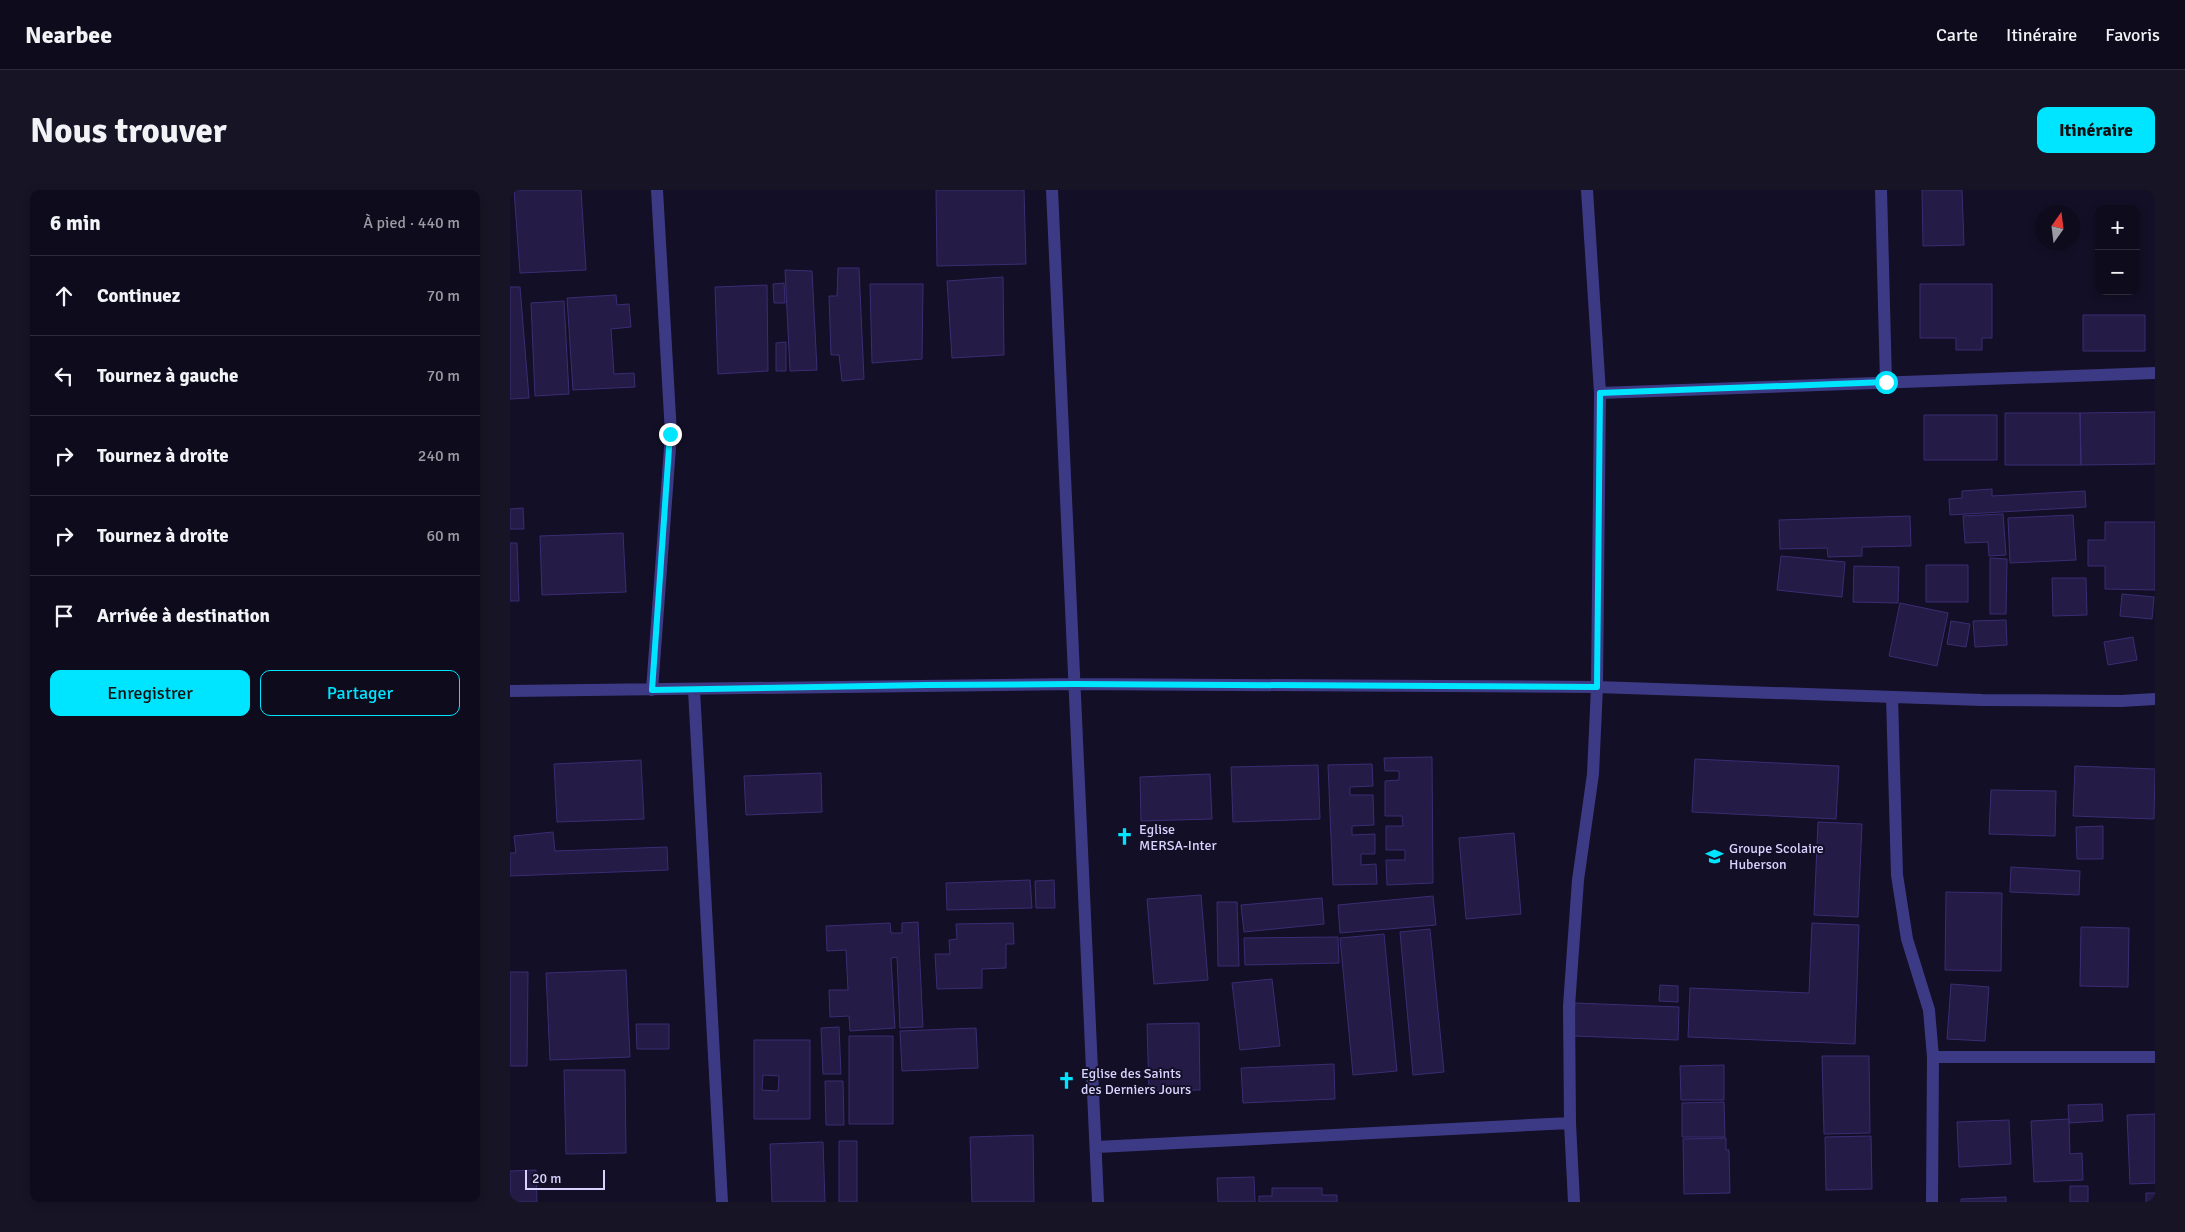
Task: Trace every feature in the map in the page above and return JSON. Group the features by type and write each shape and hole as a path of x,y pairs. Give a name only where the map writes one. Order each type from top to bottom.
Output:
{"street":[{"path":"652,690 670,434 656,190"},
{"path":"1052,190 1098,1202"},
{"path":"1574,1202 1570,1123 1569,1006 1578,880 1593,774 1597,687 1600,393 1588,190"},
{"path":"1882,190 1886,382"},
{"path":"1600,393 2155,373"},
{"path":"510,691 1074,684 1597,687 1892,697 2111,701 2155,699"},
{"path":"694,690 722,1202"},
{"path":"1892,697 1897,875 1907,939 1929,1010 1933,1057 1932,1202"},
{"path":"1933,1057 2155,1057"},
{"path":"1097,1148 1570,1123"}],"building":[{"path":"514,190 581,190 586,270 520,273"},
{"path":"936,190 1024,190 1026,264 937,266"},
{"path":"1922,190 1962,190 1964,245 1923,246"},
{"path":"838,268 859,268 864,379 842,381 839,355 831,355 829,296 837,296"},
{"path":"785,270 812,271 817,370 790,371"},
{"path":"1003,277 1004,355 952,358 947,281"},
{"path":"784,283 785,303 774,303 773,284"},
{"path":"870,284 923,284 922,359 872,363"},
{"path":"1920,284 1992,284 1992,338 1982,338 1982,350 1956,350 1956,338 1920,338"},
{"path":"767,285 768,371 718,374 715,287"},
{"path":"510,287 520,287 529,398 510,399"},
{"path":"616,295 617,305 629,304 631,327 611,329 614,374 634,373 635,387 573,390 567,298"},
{"path":"564,301 569,394 535,396 531,303"},
{"path":"2083,315 2145,315 2145,351 2083,351"},
{"path":"786,342 786,371 776,371 776,343"},
{"path":"2155,412 2155,464 2081,465 2080,413"},
{"path":"2005,413 2080,413 2081,465 2005,465"},
{"path":"1924,415 1997,415 1997,460 1924,460"},
{"path":"1992,489 1992,496 2085,491 2086,507 1950,515 1949,499 1962,498 1962,491"},
{"path":"523,508 524,529 510,529 510,509"},
{"path":"2003,514 2006,555 1989,556 1988,542 1965,543 1963,516"},
{"path":"2073,515 2076,560 2010,563 2008,518"},
{"path":"1910,516 1911,546 1862,547 1862,556 1828,557 1827,548 1780,549 1779,520"},
{"path":"2105,522 2155,522 2155,590 2105,589 2105,566 2088,566 2088,540 2105,540"},
{"path":"623,533 626,592 542,595 540,536"},
{"path":"510,543 517,543 519,601 510,601"},
{"path":"1781,556 1845,562 1842,597 1777,590"},
{"path":"1990,558 2007,559 2006,614 1990,614"},
{"path":"1926,565 1968,565 1968,602 1926,602"},
{"path":"1854,566 1899,567 1898,603 1853,602"},
{"path":"2052,578 2086,578 2087,615 2053,616"},
{"path":"2122,594 2154,597 2152,619 2120,616"},
{"path":"1900,603 1948,613 1937,666 1889,656"},
{"path":"2006,620 2007,645 1975,647 1973,621"},
{"path":"1951,621 1970,624 1966,647 1947,644"},
{"path":"2133,637 2137,660 2108,665 2104,642"},
{"path":"1432,757 1433,883 1387,885 1386,860 1405,860 1405,850 1386,850 1386,826 1403,826 1402,816 1385,816 1385,781 1399,780 1399,771 1385,771 1384,758"},
{"path":"1695,759 1839,766 1836,819 1692,812"},
{"path":"641,760 644,819 557,822 554,764"},
{"path":"1372,764 1373,786 1350,787 1350,795 1373,795 1374,825 1352,826 1352,835 1375,834 1375,854 1361,854 1361,865 1376,864 1377,884 1333,885 1328,765"},
{"path":"1318,765 1320,819 1233,822 1231,767"},
{"path":"2075,766 2155,769 2154,819 2073,816"},
{"path":"821,773 822,812 746,815 744,776"},
{"path":"1210,774 1212,819 1141,821 1140,777"},
{"path":"1991,790 2056,791 2055,836 1989,834"},
{"path":"1818,822 1862,824 1858,917 1814,915"},
{"path":"2103,826 2103,859 2077,859 2076,827"},
{"path":"553,832 555,851 667,847 668,870 510,876 510,853 516,853 514,836"},
{"path":"1514,833 1521,914 1466,919 1459,838"},
{"path":"2011,867 2080,871 2079,895 2010,892"},
{"path":"1030,880 1032,908 947,910 946,883"},
{"path":"1054,880 1055,908 1036,908 1035,881"},
{"path":"1946,892 2002,893 2001,971 1945,970"},
{"path":"1201,895 1208,980 1154,984 1147,899"},
{"path":"1433,896 1436,925 1340,933 1338,905"},
{"path":"1322,898 1324,924 1244,932 1241,905"},
{"path":"1217,902 1237,902 1239,966 1218,966"},
{"path":"918,922 923,1027 900,1028 897,957 891,958 895,1028 850,1031 849,1016 830,1017 829,990 848,990 846,950 827,951 826,926 890,923 891,933 902,933 902,923"},
{"path":"1013,923 1014,944 1006,944 1006,968 982,969 982,988 937,989 935,954 950,954 949,940 957,939 956,924"},
{"path":"1812,923 1859,925 1855,1044 1688,1037 1690,988 1809,993"},
{"path":"2081,927 2129,928 2128,987 2080,986"},
{"path":"1430,929 1444,1072 1413,1075 1400,932"},
{"path":"1384,934 1397,1071 1353,1075 1340,938"},
{"path":"1338,937 1339,963 1245,965 1244,938"},
{"path":"626,970 630,1057 550,1060 546,973"},
{"path":"510,972 528,972 527,1066 510,1066"},
{"path":"1272,979 1280,1046 1240,1050 1232,983"},
{"path":"1951,984 1989,987 1985,1041 1947,1039"},
{"path":"1660,985 1678,986 1678,1002 1659,1001"},
{"path":"1575,1003 1679,1007 1678,1040 1574,1036"},
{"path":"1199,1023 1200,1090 1149,1091 1147,1024"},
{"path":"636,1024 669,1024 669,1049 637,1049"},
{"path":"839,1027 841,1074 823,1074 821,1028"},
{"path":"976,1028 978,1068 902,1071 900,1031"},
{"path":"849,1036 893,1036 893,1124 849,1124"},
{"path":"754,1040 810,1040 810,1119 754,1119","holes":["763,1075 779,1076 778,1091 762,1090"]},
{"path":"1822,1056 1869,1056 1870,1133 1824,1134"},
{"path":"1334,1064 1335,1099 1243,1103 1241,1068"},
{"path":"1724,1065 1724,1100 1681,1100 1680,1066"},
{"path":"564,1070 625,1070 626,1153 566,1154"},
{"path":"825,1081 843,1081 844,1125 826,1125"},
{"path":"1724,1102 1725,1137 1682,1137 1682,1103"},
{"path":"2102,1104 2103,1121 2069,1123 2068,1105"},
{"path":"2155,1114 2155,1183 2130,1184 2127,1115"},
{"path":"2069,1119 2070,1154 2082,1153 2083,1180 2034,1182 2031,1121"},
{"path":"2009,1120 2011,1164 1959,1167 1957,1122"},
{"path":"1033,1135 1034,1202 972,1202 970,1137"},
{"path":"1871,1136 1872,1189 1826,1190 1825,1137"},
{"path":"1726,1138 1726,1150 1729,1150 1730,1193 1684,1194 1683,1139"},
{"path":"839,1141 857,1141 857,1202 839,1202"},
{"path":"823,1142 825,1202 772,1202 770,1144"},
{"path":"536,1170 537,1202 510,1202 510,1171"},
{"path":"1254,1177 1255,1202 1218,1202 1217,1178"},
{"path":"2070,1186 2088,1186 2088,1202 2070,1202"},
{"path":"1272,1188 1322,1188 1322,1195 1337,1195 1337,1202 1259,1202 1259,1196 1272,1196"},
{"path":"2146,1193 2155,1193 2155,1202 2146,1202"},
{"path":"2006,1197 2006,1202 1961,1202 1961,1199"}],"place":[{"name":"Eglise MERSA-Inter","path":"1125,837"},
{"name":"Groupe Scolaire Huberson","path":"1715,856"},
{"name":"Eglise des Saints des Derniers Jours","path":"1067,1081"}],"route":[{"path":"670,434 652,690 1074,684 1597,687 1600,393 1886,382"}]}
